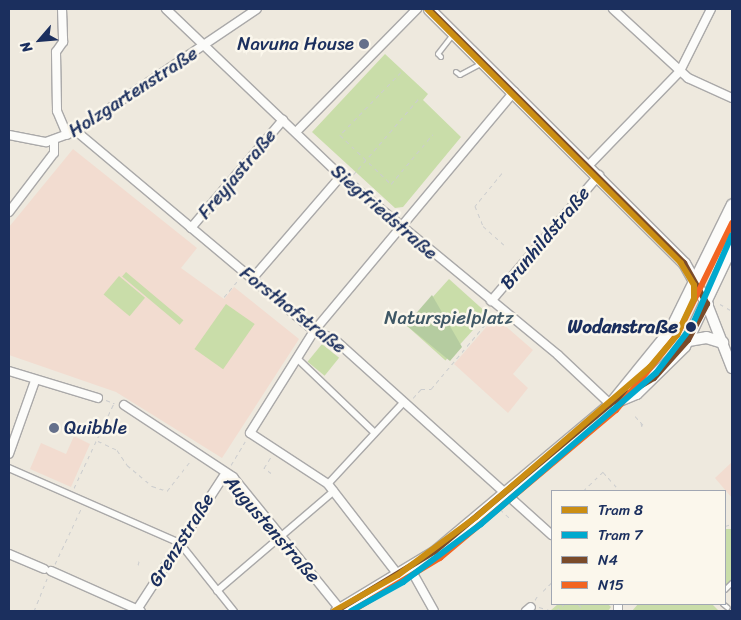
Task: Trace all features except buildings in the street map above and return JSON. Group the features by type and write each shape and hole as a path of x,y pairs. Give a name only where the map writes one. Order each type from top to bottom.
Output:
{"main road":[{"path":"429,9 599,175 696,281 707,304"},
{"path":"338,610 410,568 508,492 610,404 662,342 696,281 732,204"},
{"path":"610,404 648,384 688,340 707,304 732,245"},
{"path":"688,340 706,337 722,342"}],"street":[{"path":"62,9 63,42 56,52 57,111 67,135"},
{"name":"Siegfriedstraße","path":"166,9 206,44 341,176 400,227 494,303 610,404"},
{"name":"Holzgartenstraße","path":"9,212 54,153 54,141 76,132 257,9"},
{"path":"296,132 417,9"},
{"path":"612,9 680,71 732,98"},
{"name":"Brunhildstraße","path":"589,165 680,71 711,9"},
{"path":"399,576 328,484 250,433 299,360 314,331 514,92"},
{"name":"Freyjastraße","path":"191,228 284,120"},
{"name":"Forsthofstraße","path":"76,132 314,331 334,339 405,404 508,492 551,534"},
{"path":"9,136 54,141"},
{"name":"Brunhildstraße","path":"494,303 599,175"},
{"path":"252,279 341,176"},
{"path":"707,304 732,368"},
{"path":"299,360 375,433"},
{"path":"9,371 35,381 98,398"},
{"path":"9,454 35,381"},
{"path":"328,484 375,433 405,404"},
{"name":"Augustenstraße","path":"124,405 197,450 225,474 233,477 281,534 338,610"},
{"path":"9,468 180,543 234,611"},
{"name":"Grenzstraße","path":"139,610 225,474"},
{"path":"217,590 334,490"},
{"path":"9,554 139,610"},
{"path":"410,568 434,611"}],"lane":[{"path":"442,57 438,54 455,34"},
{"path":"456,72 460,75 484,62"},
{"path":"725,605 728,608"}],"path":[{"path":"401,72 340,135 391,184 433,134"},
{"path":"348,182 420,97"},
{"path":"502,173 475,206 483,226 504,245"},
{"path":"224,297 244,273"},
{"path":"405,404 421,389 431,389 494,303"},
{"path":"720,304 732,311"},
{"path":"98,398 124,405"},
{"path":"70,495 98,441 114,403"},
{"path":"635,416 643,426"},
{"path":"225,474 250,433"},
{"path":"98,441 117,450 127,465 152,486 167,491 187,466"},
{"path":"271,474 264,468 277,451"},
{"path":"584,490 602,472 619,490"},
{"path":"34,611 48,570 84,501"},
{"path":"496,505 512,520"},
{"path":"138,565 140,558"},
{"path":"543,590 551,583"},
{"path":"528,609 552,611"}],"shaded area":[{"path":"73,149 197,248 181,268 224,299 234,287 299,339 222,458 116,392 9,355 9,227"},
{"path":"495,317 533,350 513,374 528,388 508,413 454,364"},
{"path":"74,436 90,444 71,487 30,469 41,443 66,454"},
{"path":"732,462 732,498 726,490 715,478"}],"green space":[{"path":"385,54 428,94 423,100 461,137 403,207 395,208 312,132"},
{"path":"126,272 183,320 180,325 122,277"},
{"path":"119,276 145,298 130,316 104,294"},
{"name":"Naturspielplatz","path":"449,279 488,314 445,361 407,326"},
{"path":"432,295 462,347 450,361 406,325"},
{"path":"226,304 255,324 223,369 194,349"},
{"path":"322,344 339,358 325,376 308,362"},
{"path":"726,529 732,529 732,585 726,585"},
{"path":"557,605 609,605 611,607 608,611 550,611"},
{"path":"637,605 713,605 719,611 632,611"}],"tram line":[{"name":"8","path":"334,611 398,575 476,517 650,367 677,335 694,299 694,285 681,263 427,9"},
{"name":"7","path":"351,611 403,582 481,524 656,373 692,326 732,235"}],"transit line":[{"name":"N4","path":"336,611 435,551 610,404 654,378 688,340 707,304 684,263 429,9"},
{"name":"N15","path":"352,611 440,558 616,410 677,335 732,223"}],"place":[{"name":"Navuna House","path":"364,44"},
{"name":"Wodanstraße","path":"691,327"},
{"name":"Quibble","path":"54,428"}]}
